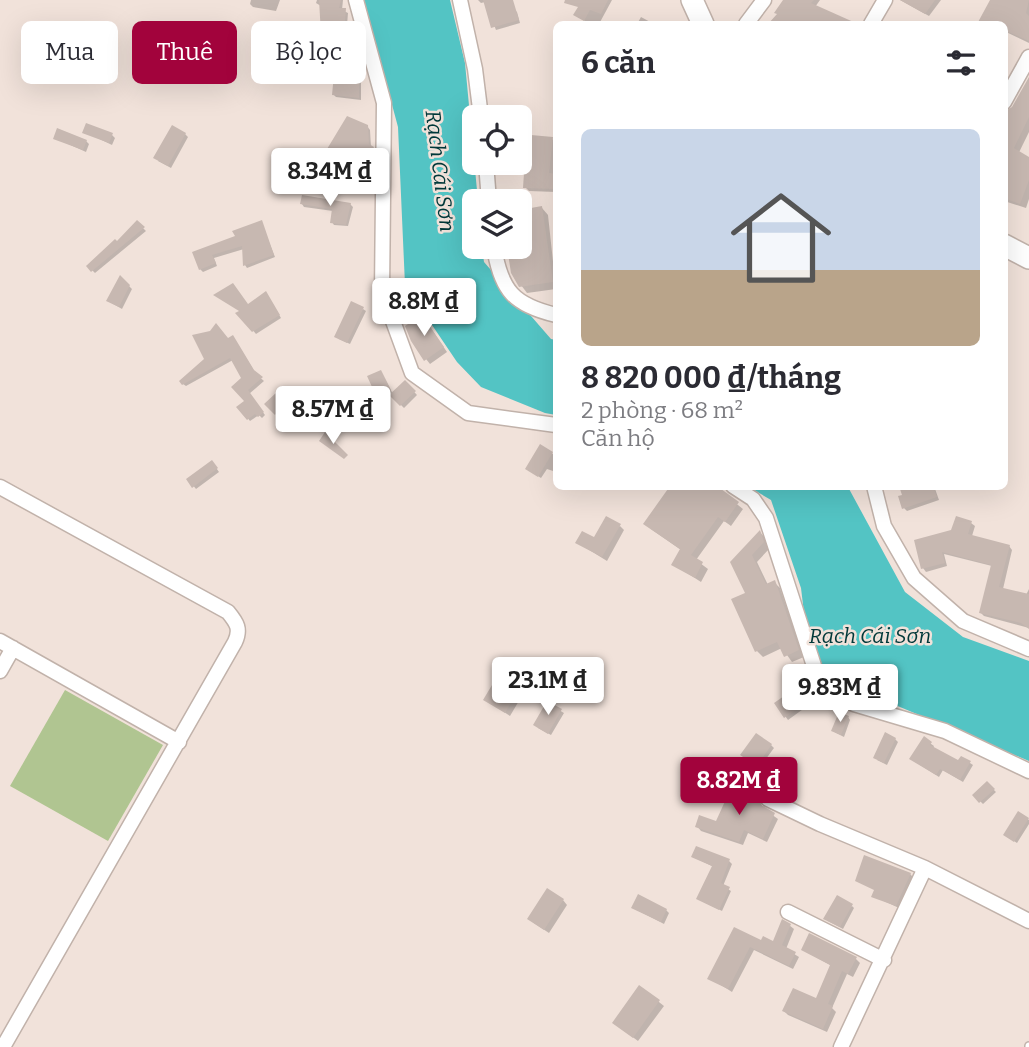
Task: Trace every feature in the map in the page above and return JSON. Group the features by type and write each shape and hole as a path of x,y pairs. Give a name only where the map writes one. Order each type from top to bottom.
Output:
{"street":[{"path":"356,0 384,103 382,291 412,373 468,413 553,425"},
{"path":"460,0 475,69 480,105"},
{"path":"692,0 702,21"},
{"path":"748,21 765,0"},
{"path":"873,21 885,0"},
{"path":"1008,95 1029,57"},
{"path":"1008,247 1029,258"},
{"path":"496,259 505,284 522,304 553,314"},
{"path":"0,487 228,612 239,625 239,634 179,741 6,1030 4,1047"},
{"path":"739,490 753,499 766,518 817,672 828,692 854,704 945,731 1029,771"},
{"path":"875,490 884,526 914,578 963,621 1029,649"},
{"path":"0,671 6,644 179,741"},
{"path":"768,799 925,868 1029,921"},
{"path":"841,1047 925,868"},
{"path":"789,912 884,960"}],"green space":[{"path":"65,690 163,745 108,841 10,786"}],"water":[{"name":"Rạch Cái Sơn","path":"364,0 450,0 465,63 469,105 462,105 462,175 476,175 477,189 462,189 462,259 484,259 553,339 553,414 481,387 457,362 405,285 398,127"},
{"name":"Rạch Cái Sơn","path":"754,490 850,490 905,592 963,637 1029,661 1029,761 869,694 838,690 820,669 804,613 801,588 771,500"}],"building":[{"path":"319,0 341,0 339,8 346,8 345,21 320,21"},
{"path":"483,0 513,0 519,20 491,28"},
{"path":"565,0 608,0 601,14 590,10 584,21 573,15 578,7 564,3"},
{"path":"783,0 814,0 811,3 851,21 771,21 777,14 774,13"},
{"path":"900,0 935,0 925,14"},
{"path":"990,0 1029,0 1026,13 1029,16 1029,41 1008,32 1008,21 979,21"},
{"path":"1029,77 1029,117 1014,148 1029,157 1029,180 1020,204 1008,200 1008,110"},
{"path":"333,84 359,84 359,98 332,95"},
{"path":"347,116 368,125 369,144 374,147 360,172 324,154"},
{"path":"86,123 113,133 109,143 82,133"},
{"path":"172,125 186,133 168,166 153,158"},
{"path":"57,128 87,140 83,150 53,139"},
{"path":"532,135 553,137 549,173 553,174 553,189 523,188 524,175 532,175"},
{"path":"357,171 374,185 373,189 352,184"},
{"path":"302,195 351,203 346,225 330,223 332,209 300,204"},
{"path":"542,206 553,282 519,287 511,273 509,259 532,259 532,208"},
{"path":"137,220 145,227 91,272 86,266 115,239 117,241"},
{"path":"262,220 274,255 243,266 242,246 212,255 216,263 199,270 192,252 235,236 232,231"},
{"path":"120,275 130,285 119,307 106,301"},
{"path":"233,283 248,304 266,291 280,315 252,332 235,313 239,311 213,295"},
{"path":"351,301 364,307 347,343 334,337"},
{"path":"422,315 444,347 424,361 405,326"},
{"path":"216,323 228,338 233,335 254,370 263,377 248,390 264,412 258,417 255,414 247,420 236,407 244,401 231,387 241,378 230,358 182,385 179,381 204,359 192,335 210,331"},
{"path":"381,370 391,390 378,400 367,376"},
{"path":"405,380 416,391 400,406 389,395"},
{"path":"277,392 287,402 275,415 264,404"},
{"path":"325,432 348,455 344,459 319,441"},
{"path":"540,444 553,452 538,477 525,469"},
{"path":"212,460 218,468 192,488 186,479"},
{"path":"667,490 722,490 739,502 725,522 718,517 691,555 703,562 695,578 671,565 680,549 643,524"},
{"path":"900,490 934,490 937,497 902,509 898,496 902,495"},
{"path":"606,516 621,524 602,557 575,543 582,531 594,537"},
{"path":"956,516 972,521 968,534 1010,545 999,587 1029,594 1029,629 1021,623 979,613 991,565 942,552 945,563 921,569 914,540 951,530"},
{"path":"760,530 764,542 752,555 766,584 775,580 799,650 784,657 777,642 755,652 731,599 745,593 730,562"},
{"path":"501,670 522,683 505,713 483,700"},
{"path":"794,689 805,704 784,718 774,703"},
{"path":"547,701 562,709 548,734 533,725"},
{"path":"839,712 849,716 841,735 831,731"},
{"path":"885,732 896,738 884,763 873,758"},
{"path":"756,733 772,744 757,766 740,755"},
{"path":"924,736 932,742 930,745 958,760 961,756 971,761 960,780 940,769 936,775 909,759"},
{"path":"987,781 995,789 979,803 972,795"},
{"path":"732,786 759,798 761,805 775,813 763,839 744,830 739,842 695,827 699,815 716,821"},
{"path":"1018,811 1029,818 1014,842 1003,835"},
{"path":"696,846 730,859 721,883 730,887 719,910 696,899 712,866 691,857"},
{"path":"864,855 911,873 896,906 871,897 874,890 855,881"},
{"path":"547,888 564,899 544,930 527,919"},
{"path":"638,894 667,909 661,922 631,908"},
{"path":"837,895 853,904 840,927 823,919"},
{"path":"782,919 791,924 782,945 796,952 789,966 750,947 728,989 707,979 734,927 761,940 763,936 773,941"},
{"path":"809,933 857,957 848,974 842,971 828,1004 833,1006 823,1029 782,1011 793,988 816,998 830,965 801,950"},
{"path":"639,985 660,1000 633,1038 612,1023"}]}
